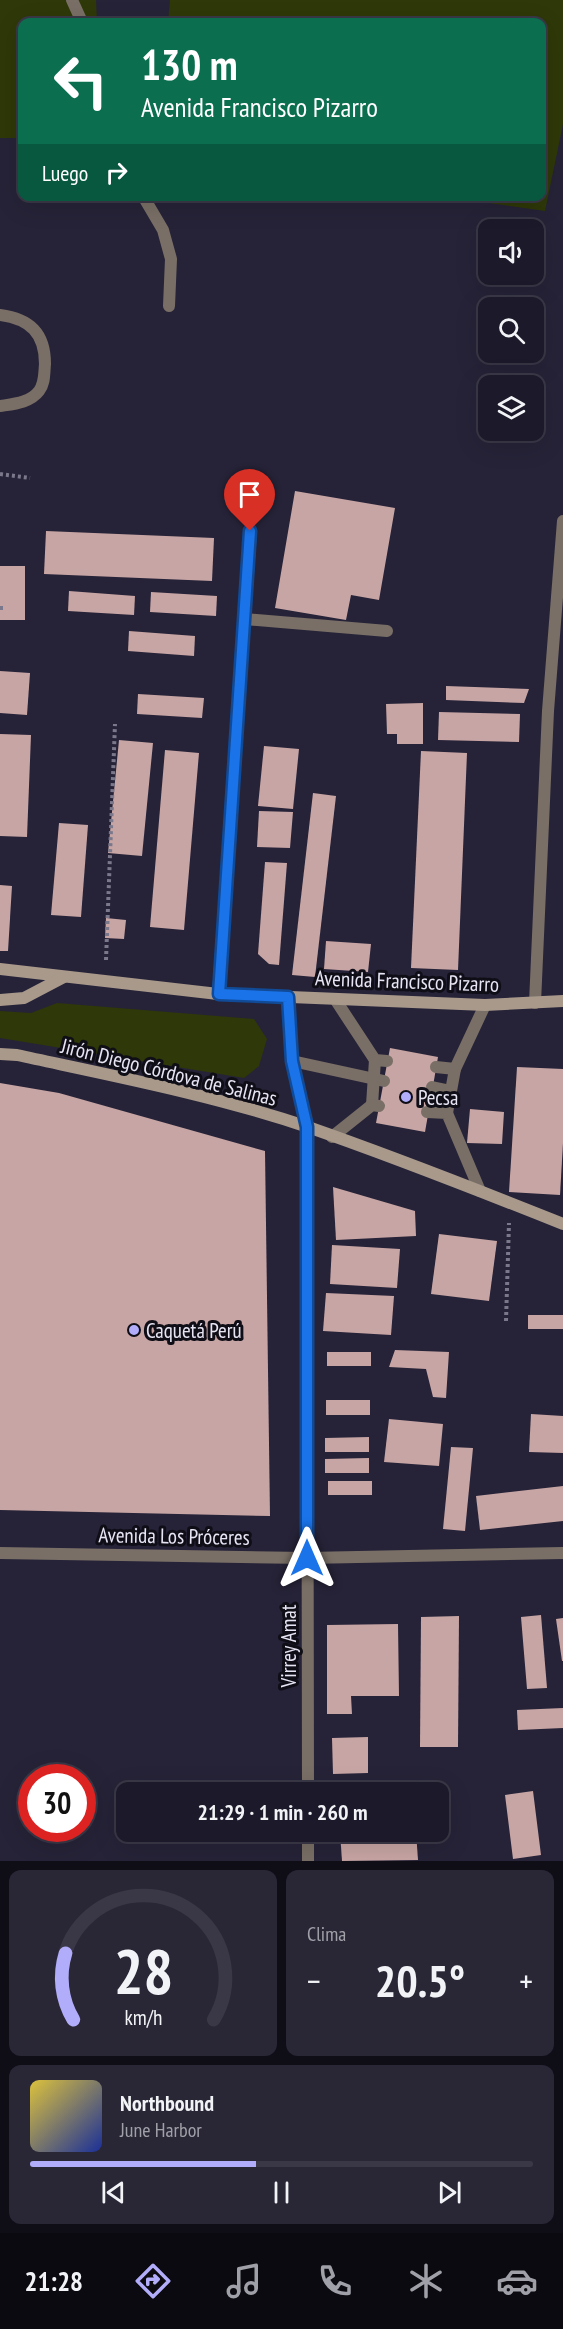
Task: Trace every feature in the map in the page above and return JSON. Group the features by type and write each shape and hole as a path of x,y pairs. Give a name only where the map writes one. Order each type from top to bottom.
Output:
{"main road":[{"name":"Avenida Francisco Pizarro","path":"0,969 219,994 485,1005 563,1001"},
{"path":"0,1000 24,998 64,976"},
{"name":"Jirón Diego Córdova de Salinas","path":"0,1054 17,1055 178,1090 307,1127 404,1161 563,1224"}],"street":[{"path":"72,0 80,18"},
{"path":"146,201 163,230 171,259 169,306"},
{"path":"0,315 20,319 33,327 42,340 45,352 44,379 38,392 25,402 0,406"},
{"path":"535,1003 548,711 563,521"},
{"path":"219,994 250,531"},
{"path":"245,619 387,631"},
{"name":"Virrey Amat","path":"288,997 292,1061 307,1127 308,1782"},
{"path":"332,1137 375,1105 381,1060 335,999"},
{"path":"480,1191 447,1113 455,1069 485,1005"},
{"path":"292,1061 379,1080"},
{"path":"436,1067 455,1069"},
{"path":"432,1088 451,1091"},
{"path":"427,1112 447,1113"},
{"name":"Avenida Los Próceres","path":"0,1553 307,1558 563,1552"},
{"path":"308,1842 308,1861"}],"path":[{"path":"0,474 30,478"},
{"path":"106,963 115,724"},
{"path":"506,1321 510,1203"}],"green space":[{"path":"0,0 96,0 97,18 18,18 18,138 0,138"},
{"path":"170,0 563,0 563,124 545,211 475,201 546,201 546,18 168,18"},
{"path":"57,1003 254,1019 267,1039 259,1066 244,1078 0,1038 0,1011 31,1013"}],"building":[{"path":"295,491 395,508 379,600 351,595 346,620 275,608"},
{"path":"46,531 214,538 212,581 44,574"},
{"path":"0,566 25,566 25,620 0,620"},
{"path":"69,591 135,596 134,615 68,611"},
{"path":"151,592 217,596 216,616 150,612"},
{"path":"129,631 195,636 194,656 128,651"},
{"path":"0,671 30,673 27,715 0,713"},
{"path":"446,686 529,689 524,703 446,700"},
{"path":"138,694 204,698 202,718 137,714"},
{"path":"423,703 423,744 397,744 397,734 387,734 386,704"},
{"path":"439,712 520,714 519,742 438,740"},
{"path":"0,734 31,735 27,837 0,836"},
{"path":"119,740 153,743 142,856 108,853"},
{"path":"264,746 299,749 293,809 258,806"},
{"path":"165,750 199,753 184,930 150,927"},
{"path":"421,751 467,753 458,970 411,968"},
{"path":"313,793 336,796 315,977 292,975"},
{"path":"259,811 293,812 290,848 257,847"},
{"path":"59,823 88,825 81,917 51,915"},
{"path":"265,862 287,863 279,965 269,964 258,954"},
{"path":"0,885 12,886 8,951 0,951"},
{"path":"106,918 126,920 124,939 105,938"},
{"path":"326,941 371,944 368,972 324,969"},
{"name":"Pecsa","path":"390,1048 438,1057 425,1132 376,1123"},
{"path":"517,1067 563,1069 560,1195 509,1192"},
{"name":"Caquetá Perú","path":"0,1083 59,1093 265,1151 270,1516 0,1510"},
{"path":"470,1109 504,1112 502,1144 467,1143"},
{"path":"333,1187 415,1211 416,1236 336,1240"},
{"path":"439,1234 497,1241 489,1301 431,1294"},
{"path":"332,1245 400,1249 397,1288 330,1284"},
{"path":"326,1293 394,1296 391,1335 323,1331"},
{"path":"528,1315 563,1315 563,1329 528,1329"},
{"path":"395,1350 449,1352 446,1398 433,1397 426,1369 389,1367"},
{"path":"327,1352 371,1352 371,1366 327,1366"},
{"path":"326,1400 370,1400 370,1415 326,1415"},
{"path":"531,1414 563,1416 563,1453 529,1452"},
{"path":"389,1419 443,1424 439,1466 384,1462"},
{"path":"369,1437 369,1452 325,1452 325,1438"},
{"path":"451,1447 473,1448 465,1531 443,1529"},
{"path":"369,1458 369,1473 325,1473 325,1459"},
{"path":"328,1481 372,1481 372,1495 328,1495"},
{"path":"563,1486 563,1521 480,1530 476,1496"},
{"path":"541,1615 547,1688 527,1689 521,1617"},
{"path":"459,1616 458,1747 420,1747 421,1617"},
{"path":"563,1618 563,1661 562,1661 556,1619"},
{"path":"398,1624 399,1696 351,1696 352,1714 327,1714 327,1625"},
{"path":"563,1708 563,1728 518,1730 517,1710"},
{"path":"368,1737 368,1773 333,1774 332,1738"},
{"path":"533,1791 541,1855 513,1859 505,1795"},
{"path":"341,1842 417,1842 418,1860 342,1861"}],"place":[{"name":"Pecsa","path":"406,1097"},
{"name":"Caquetá Perú","path":"134,1330"}],"route":[{"path":"250,531 219,994 288,997 292,1061 307,1127 307,1558"}]}
